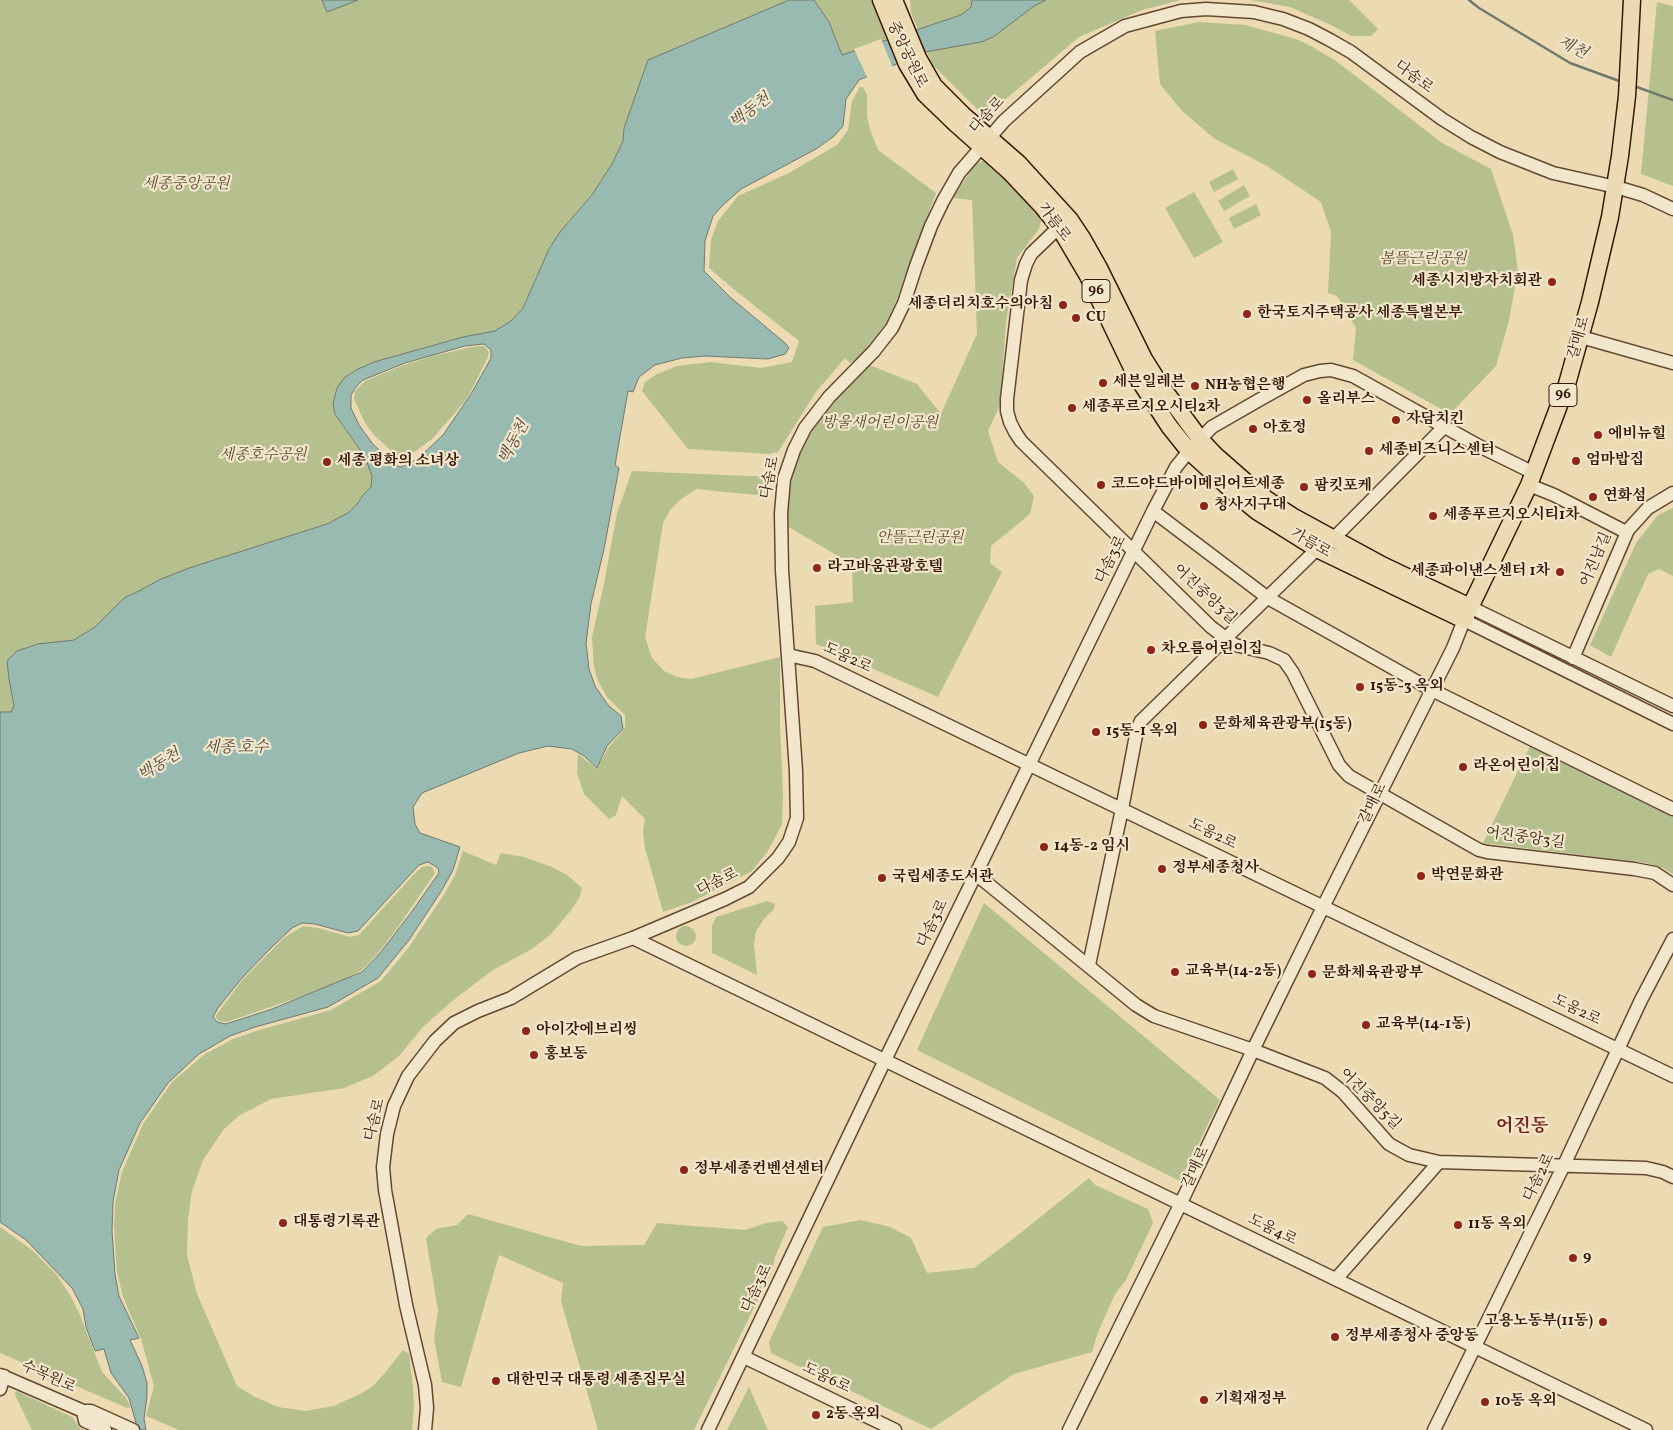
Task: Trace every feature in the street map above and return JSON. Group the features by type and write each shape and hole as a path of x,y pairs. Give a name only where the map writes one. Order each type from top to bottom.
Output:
{"main road":[{"name":"중앙공원로","path":"881,0 898,27 925,94 955,123 986,142"},
{"name":"중앙공원로","path":"894,0 898,27"},
{"name":"갈매로","path":"1467,614 1532,479 1556,417 1581,337 1600,262 1616,186 1627,96 1632,0"},
{"name":"가름로","path":"986,142 1059,227 1088,276 1134,372 1169,426 1194,445 1215,455 1266,499 1333,539 1410,579 1467,614"},
{"name":"가름로","path":"986,142 1018,163 1070,220 1099,268 1152,372 1182,416 1194,445 1237,495 1258,512 1317,549 1467,614"}],"street":[{"name":"다솜로","path":"426,1430 425,1385 406,1305 385,1190 383,1167 387,1134 394,1106 408,1076 435,1042 454,1023 511,998 577,958 633,938 749,887 778,858 789,842 796,818 796,771 782,570 780,513 784,479 794,450 805,428 829,397 874,351 892,328 904,303 919,258 943,201 959,173 1004,121 1080,52 1125,26 1181,11 1206,9 1254,12 1309,29 1351,52 1442,119 1506,154 1553,173 1616,186 1643,195 1673,209"},
{"name":"어진중앙3길","path":"1059,227 1031,254 1023,273 1007,399 1008,411 1015,432 1021,441 1225,639 1243,648 1269,653 1284,660 1293,673 1339,765 1349,776 1479,850 1634,869 1655,873 1673,885"},
{"path":"1581,337 1673,363"},
{"name":"다솜3로","path":"708,1430 885,1060 1153,512 1176,467 1212,427 1304,375 1331,370 1353,376 1479,446 1554,495 1626,532"},
{"path":"1333,539 1444,427"},
{"name":"어진남길","path":"1573,658 1626,532 1648,508 1673,493"},
{"path":"1153,512 1268,598 1432,690 1673,809"},
{"path":"1089,965 1122,809 1136,730 1141,721 1317,549"},
{"name":"가름로","path":"1467,614 1573,658 1673,706"},
{"name":"가름로","path":"1467,614 1673,724"},
{"name":"갈매로","path":"1069,1430 1180,1205 1323,907 1432,690 1467,614"},
{"name":"도움2로","path":"788,655 815,661 1673,1076"},
{"name":"어진중앙5길","path":"977,875 1136,1005 1154,1016 1253,1050 1325,1078 1343,1092 1389,1144 1410,1155 1439,1162 1646,1168 1663,1172 1673,1177"},
{"name":"도움4로","path":"633,938 1646,1430"},
{"name":"다솜2로","path":"1434,1430 1673,939"},
{"path":"1336,1279 1439,1162"},
{"name":"도움6로","path":"744,1357 895,1430"},
{"path":"0,1389 2,1375"},
{"name":"수목원로","path":"2,1375 128,1428"},
{"name":"수목원로","path":"84,1411 85,1421 104,1430"}],"green space":[{"name":"세종중앙공원","path":"0,0 788,0 648,60 624,128 623,141 612,164 592,195 560,232 549,249 523,308 511,321 495,331 463,337 374,362 356,370 345,378 337,388 333,404 335,414 365,457 372,476 371,487 348,513 327,524 189,568 124,598 95,627 74,640 59,643 9,679 14,706 11,712 3,713 0,712"},
{"path":"814,0 873,0 888,39 842,55 829,22"},
{"path":"910,0 1181,0 1142,10 1079,37 993,110 981,112 932,64 911,13"},
{"path":"1250,0 1349,0 1378,29 1371,36 1351,36 1290,7"},
{"path":"1657,2 1673,6 1673,186 1641,174"},
{"name":"봄뜰근린공원","path":"1199,22 1245,25 1296,39 1311,46 1336,61 1442,143 1491,169 1513,235 1518,270 1509,320 1496,366 1450,414 1353,360 1356,328 1337,296 1328,293 1331,232 1321,202 1267,166 1215,139 1182,111 1160,84 1155,31"},
{"path":"860,87 863,87 867,95 867,116 878,150 936,193 886,323 860,357 850,363 845,358 816,392 778,452 769,454 688,449 642,391 645,382 657,374 677,366 710,362 761,368 792,362 799,341 709,268 711,240 718,221 738,196 789,173 837,145 848,130 852,101"},
{"name":"안뜰근린공원","path":"988,159 1042,217 1039,229 1017,258 1006,322 1000,405 988,431 998,462 1024,483 1034,496 1030,514 991,546 990,563 1002,572 938,697 816,644 815,606 853,602 852,564 785,525 792,478 805,428 867,364 917,384 941,414 977,334 972,200 953,198 975,164"},
{"path":"1233,169 1238,179 1214,192 1209,182"},
{"path":"1244,185 1250,196 1224,211 1218,201"},
{"path":"1194,192 1223,242 1194,258 1165,208"},
{"path":"1256,204 1261,215 1234,229 1229,218"},
{"path":"484,346 489,352 488,357 468,397 432,439 409,456 403,458 397,456 374,435 365,423 354,399 355,391 365,381 404,365 433,356 471,347"},
{"path":"632,471 772,477 767,496 696,489 670,510 663,523 645,637 652,658 664,671 677,677 691,679 780,657 783,795 782,824 768,851 752,871 692,902 663,912 645,848 643,832 645,819 622,796 616,815 609,819 584,794 577,773 578,754 597,769 608,748 625,728 625,715 607,697 598,681 594,667 592,637 617,513"},
{"path":"1673,508 1673,576 1659,569 1648,574 1611,657 1590,645 1636,543 1658,515"},
{"path":"1531,744 1673,813 1673,874 1663,868 1647,863 1483,843"},
{"path":"463,851 496,865 501,853 524,857 552,867 567,875 582,888 580,896 572,909 551,934 532,949 493,970 452,1001 422,1028 400,1055 373,1076 344,1088 271,1099 240,1115 224,1129 203,1160 192,1191 188,1219 187,1255 197,1294 237,1386 253,1396 278,1407 305,1411 334,1406 373,1386 403,1350 409,1354 413,1388 412,1430 179,1430 146,1416 154,1386 141,1339 123,1297 117,1272 114,1227 115,1204 122,1172 143,1124 172,1082 205,1054 233,1039 331,1010 381,981 409,947 445,893 455,875"},
{"path":"422,867 432,867 435,873 398,927 362,970 346,979 311,993 227,1022 219,1021 215,1017 243,979 285,937 303,926 350,937 359,935 415,873"},
{"path":"767,901 775,904 774,909 756,931 754,945 757,975 712,953 712,926 716,917"},
{"path":"984,903 1220,1100 1180,1181 917,1050"},
{"path":"686,926 693,929 696,936 693,943 686,946 679,943 676,936 679,929"},
{"path":"1089,1178 1095,1185 1148,1209 1153,1223 1126,1280 1115,1294 1098,1332 1092,1352 1014,1374 931,1429 771,1353 769,1342 823,1227 861,1220 890,1227 911,1238 927,1273 974,1268"},
{"path":"468,1214 581,1246 644,1245 657,1223 745,1230 766,1223 782,1221 788,1227 775,1257 772,1271 694,1430 598,1430 561,1301 563,1283 499,1255 461,1387 442,1382 434,1339 438,1310 426,1238 436,1229 457,1225"},
{"path":"0,1227 33,1251 56,1274 79,1313 102,1372 126,1398 131,1407 127,1408 0,1353"},
{"path":"749,1387 768,1430 727,1430"},
{"path":"16,1391 72,1417 80,1428 84,1430 32,1430 15,1395"}],"water":[{"path":"322,0 358,0 327,12"},
{"name":"세종 호수","path":"789,0 814,0 829,22 842,55 961,15 971,7 972,0 1046,0 1034,6 993,37 981,42 925,52 859,80 846,99 843,126 833,137 816,149 741,189 713,216 705,241 704,271 730,297 789,348 785,354 768,359 705,356 682,358 655,365 639,377 633,392 628,391 615,465 619,468 604,549 591,604 586,643 589,669 595,686 608,705 621,716 623,729 607,746 597,768 584,756 572,749 548,746 519,753 422,793 413,807 415,824 420,833 460,847 453,870 442,890 409,940 378,978 328,1007 255,1027 230,1036 199,1054 168,1083 140,1123 119,1170 113,1202 112,1231 115,1274 119,1296 139,1338 130,1340 142,1366 147,1383 144,1419 146,1430 138,1430 129,1398 111,1373 104,1349 95,1351 86,1327 83,1309 72,1288 26,1240 0,1222 0,712 11,712 14,706 7,661 17,651 38,644 74,640 95,627 124,598 159,580 189,568 327,524 348,513 371,487 372,476 365,457 335,414 333,404 337,388 344,378 374,362 463,337 495,331 511,321 523,308 549,249 560,232 592,195 612,164 623,141 624,128 648,60","holes":["484,344 491,350 491,358 471,394 443,435 412,462 400,467 393,464 372,443 359,425 351,408 351,395 356,387 363,380 405,363 465,346","428,862 438,868 439,873 380,953 362,972 272,1009 226,1024 217,1022 213,1017 242,978 292,928 302,923 315,924 348,933 358,931 419,865"]}],"pier":[{"path":"881,39 893,68 868,79 854,49"}],"waterway":[{"name":"제천","path":"1469,0 1570,63 1622,82"},
{"name":"제천","path":"1634,86 1673,100"}],"place":[{"name":"세종시지방자치회관","path":"1552,282"},
{"name":"세종더리치호수의아침","path":"1063,305"},
{"name":"한국토지주택공사 세종특별본부","path":"1247,314"},
{"name":"CU","path":"1076,318"},
{"name":"세븐일레븐","path":"1103,383"},
{"name":"NH농협은행","path":"1195,386"},
{"name":"올리부스","path":"1307,400"},
{"name":"세종푸르지오시티2차","path":"1072,408"},
{"name":"자담치킨","path":"1396,420"},
{"name":"아호정","path":"1253,429"},
{"name":"에비뉴힐","path":"1598,435"},
{"name":"세종비즈니스센터","path":"1369,451"},
{"name":"엄마밥집","path":"1576,461"},
{"name":"세종 평화의 소녀상","path":"327,462"},
{"name":"코드야드바이메리어트세종","path":"1101,485"},
{"name":"팜킷포케","path":"1304,487"},
{"name":"연화섬","path":"1593,497"},
{"name":"청사지구대","path":"1204,506"},
{"name":"세종푸르지오시티1차","path":"1433,516"},
{"name":"라고바움관광호텔","path":"817,568"},
{"name":"세종파이낸스센터 1차","path":"1560,572"},
{"name":"차오름어린이집","path":"1151,650"},
{"name":"15동-3 옥외","path":"1360,687"},
{"name":"문화체육관광부(15동)","path":"1203,725"},
{"name":"15동-1 옥외","path":"1096,732"},
{"name":"라온어린이집","path":"1463,767"},
{"name":"14동-2 임시","path":"1044,847"},
{"name":"정부세종청사","path":"1162,869"},
{"name":"박연문화관","path":"1421,876"},
{"name":"국립세종도서관","path":"882,878"},
{"name":"교육부(14-2동)","path":"1175,972"},
{"name":"문화체육관광부","path":"1312,974"},
{"name":"교육부(14-1동)","path":"1366,1025"},
{"name":"아이갓에브리씽","path":"526,1031"},
{"name":"홍보동","path":"534,1055"},
{"name":"정부세종컨벤션센터","path":"684,1170"},
{"name":"대통령기록관","path":"283,1223"},
{"name":"11동 옥외","path":"1458,1225"},
{"name":"9","path":"1573,1258"},
{"name":"고용노동부(11동)","path":"1603,1322"},
{"name":"정부세종청사 중앙동","path":"1335,1337"},
{"name":"대한민국 대통령 세종집무실","path":"496,1381"},
{"name":"기획재정부","path":"1204,1400"},
{"name":"10동 옥외","path":"1485,1402"},
{"name":"2동 옥외","path":"816,1415"}],"district":[{"name":"어진동","path":"1522,1128"}],"water label":[{"name":"백동천","path":"751,112"},
{"name":"백동천","path":"515,443"},
{"name":"백동천","path":"160,766"}],"park label":[{"name":"방울새어린이공원","path":"880,424"},
{"name":"세종호수공원","path":"263,456"}]}
